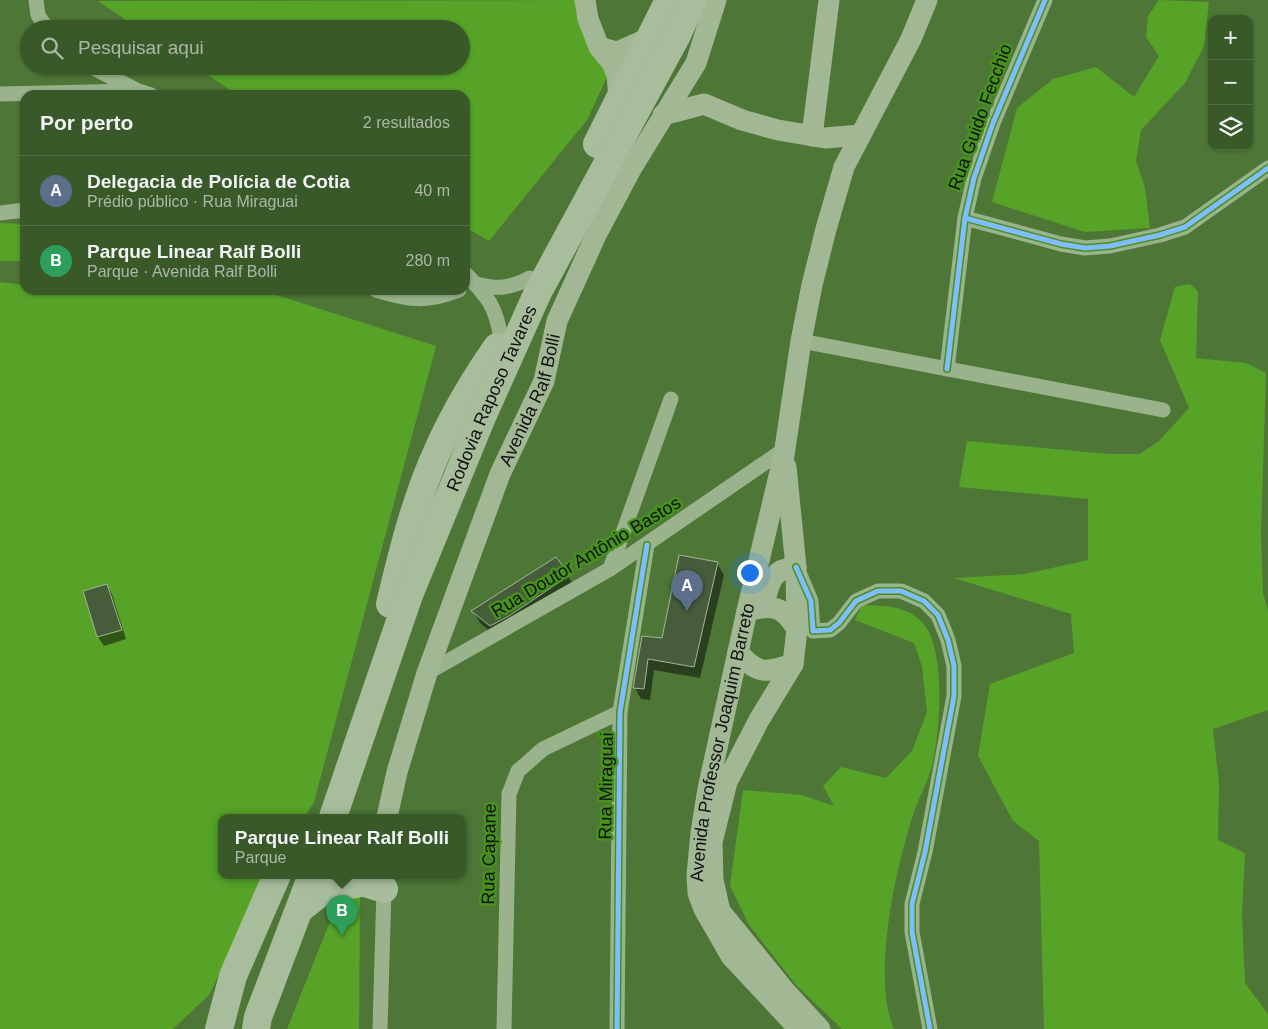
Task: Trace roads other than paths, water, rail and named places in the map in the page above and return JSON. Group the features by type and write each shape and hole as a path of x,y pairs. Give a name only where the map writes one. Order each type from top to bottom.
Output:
{"highway":[{"name":"Rodovia Raposo Tavares","path":"324,812 408,566 500,342 669,0"},
{"name":"Rodovia Raposo Tavares","path":"324,812 417,627 457,476 538,292 677,35 693,0"},
{"path":"219,1029 233,976 276,879"},
{"path":"241,1029 251,993 294,879"},
{"path":"256,1029 258,1017 311,879"},
{"path":"301,908 323,891 368,880"}],"main road":[{"path":"585,0 588,19 600,47 612,63 617,75 619,98"},
{"name":"Avenida Ralf Bolli","path":"388,814 396,772 427,673 500,474 544,381 557,321 601,225 631,169 696,63 716,0"},
{"path":"829,0 818,137 844,167"},
{"name":"Avenida Professor Joaquim Barreto","path":"799,1029 731,956 716,932 698,893 697,875 700,841 708,789 738,652 755,608 812,285 844,167 911,39 927,0"},
{"path":"600,47 618,52 649,38"},
{"path":"689,74 704,104"},
{"path":"663,116 704,104 742,120 818,137 860,135"},
{"name":"Avenida Professor Joaquim Barreto","path":"784,452 792,506 796,567 798,629 793,664 759,720 727,782 712,842 713,880 720,911 779,984 820,1029"},
{"path":"755,608 776,574 783,568 796,567"},
{"path":"755,608 776,608 787,613 798,629"},
{"path":"738,652 748,664 760,671 772,671 793,664"}],"street":[{"path":"36,0 38,15 42,20"},
{"name":"Rua Guido Fecchio","path":"947,368 965,218 974,178 993,123 1045,0"},
{"path":"108,75 138,90"},
{"path":"0,94 20,94"},
{"path":"965,218 1061,244 1085,248 1110,246 1160,235 1185,227 1268,168"},
{"path":"0,213 20,211"},
{"path":"470,282 493,289 510,288 530,278"},
{"path":"470,283 488,298 497,314 500,342"},
{"path":"392,295 407,300 434,298 443,295"},
{"path":"801,341 1163,410"},
{"path":"610,569 671,398"},
{"name":"Rua Doutor Antônio Bastos","path":"427,673 610,569 784,452"},
{"name":"Rua Miraguai","path":"617,1029 620,712 646,545"},
{"path":"796,567 812,601 813,631 830,630 840,623 856,601 878,590 901,592 924,601 938,615 948,640 954,666 954,696 925,852 912,904 912,932 930,1029"},
{"name":"Rua Capane","path":"504,1029 509,794 518,771 543,749 620,712"},
{"path":"368,880 380,1029"}],"place":[{"name":"Delegacia de Polícia de Cotia","path":"687,611"},
{"name":"Parque Linear Ralf Bolli","path":"342,936"}]}
